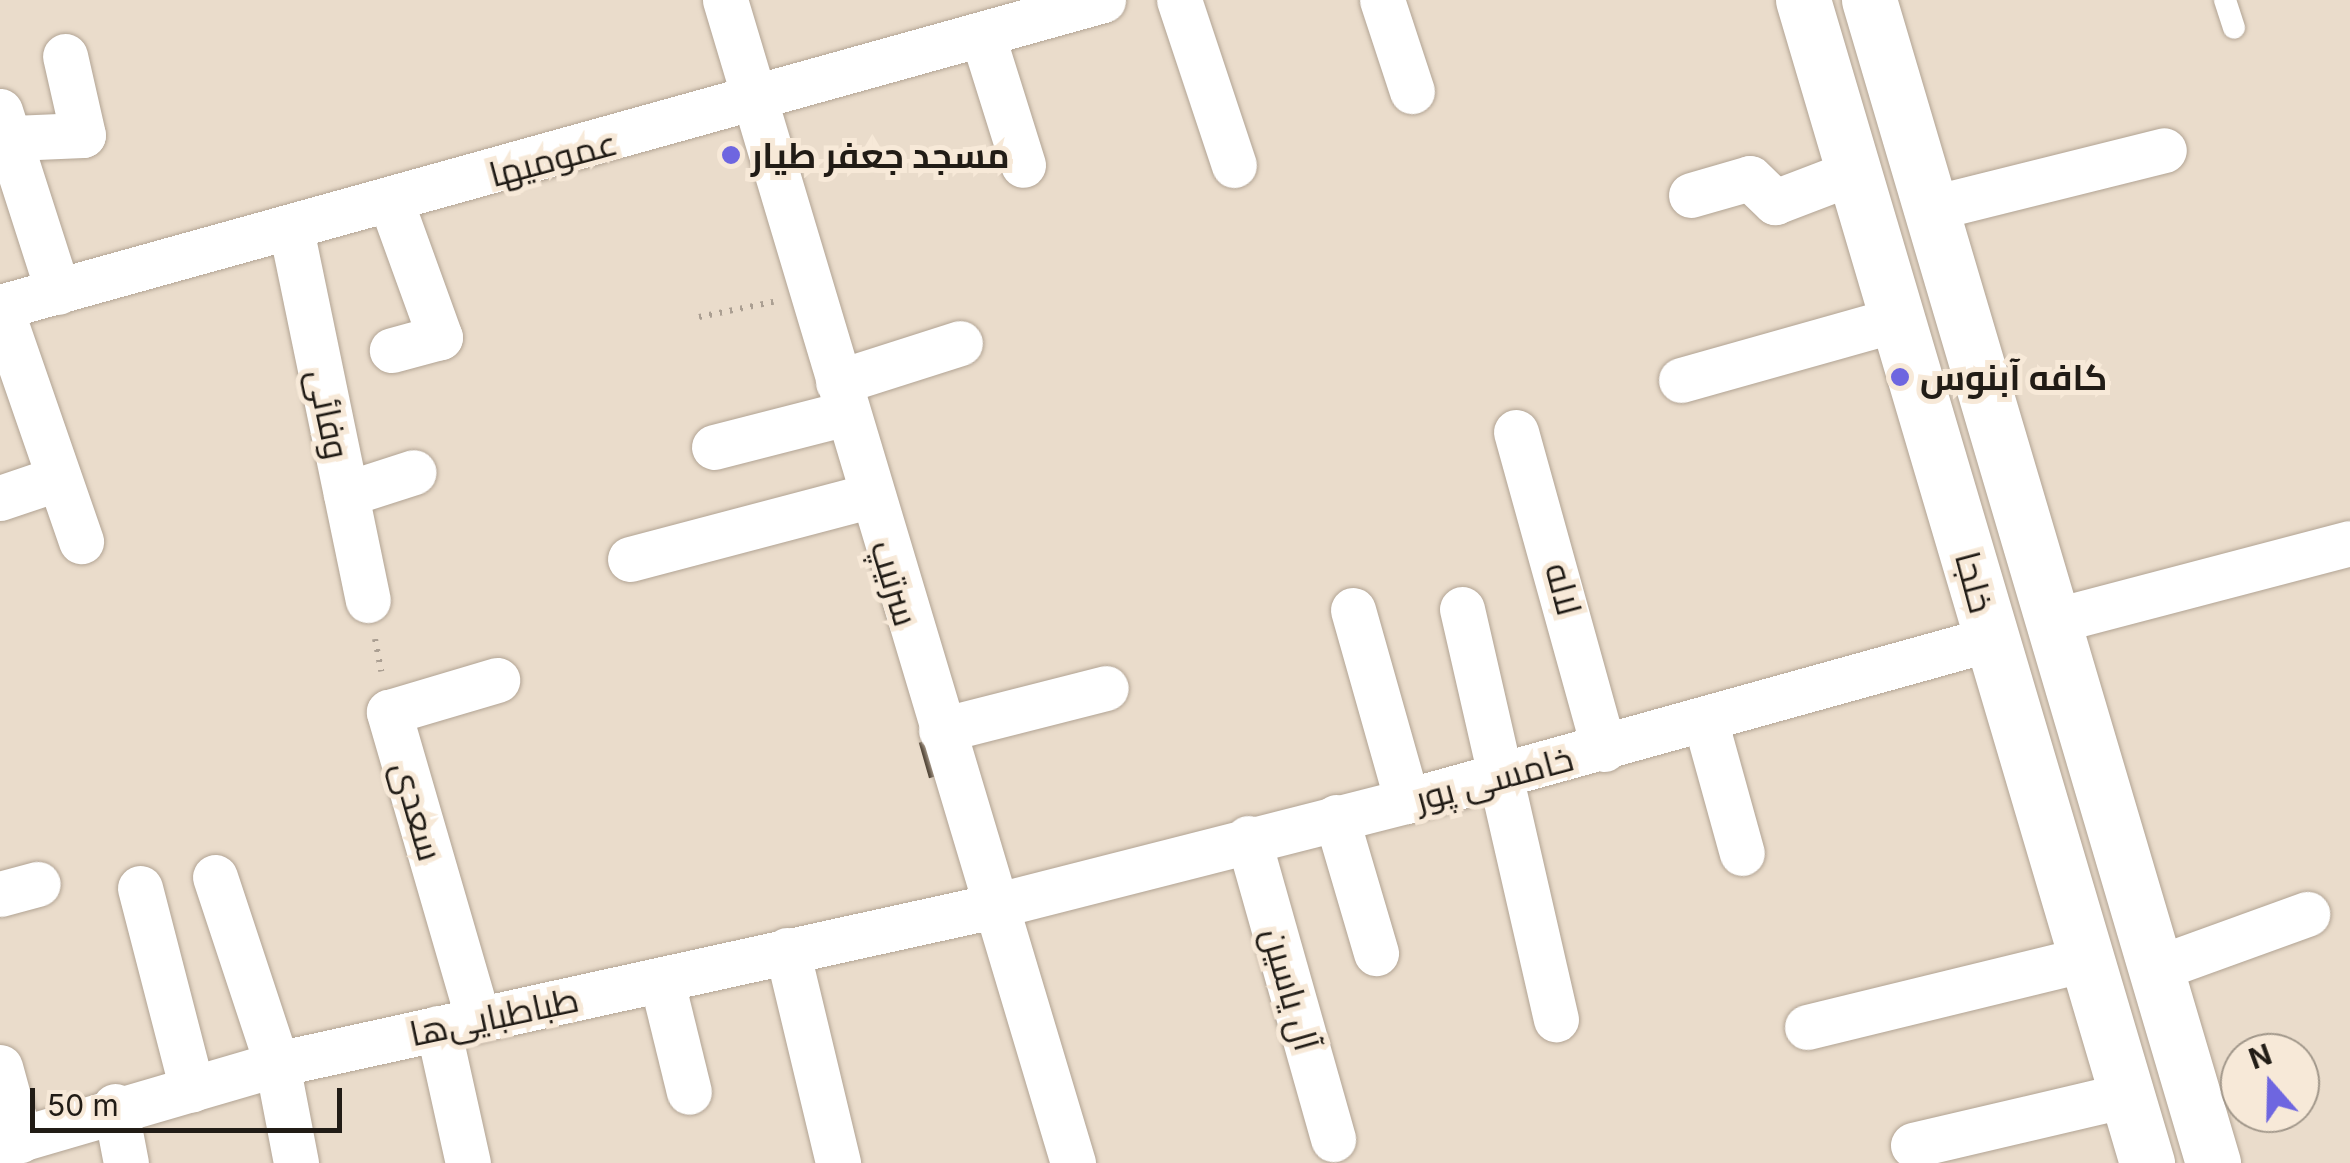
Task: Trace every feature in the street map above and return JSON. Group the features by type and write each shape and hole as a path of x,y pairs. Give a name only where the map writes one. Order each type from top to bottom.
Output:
{"main road":[{"name":"خلجا","path":"1803,0 2147,1163"},
{"name":"خلجا","path":"1869,0 2049,622 2214,1163"},
{"path":"1941,458 1996,441"}],"street":[{"name":"سرتیپ","path":"725,0 808,294 1074,1163"},
{"name":"عمومیها","path":"0,307 754,102 1102,0"},
{"path":"1179,0 1234,164"},
{"path":"1382,0 1412,91"},
{"path":"983,36 1022,165"},
{"path":"58,292 6,125 83,135 65,56"},
{"path":"1928,209 2164,150"},
{"path":"1691,195 1750,178 1774,202 1853,172"},
{"path":"391,202 440,336 392,350"},
{"name":"وفائی","path":"292,228 368,600"},
{"path":"0,307 81,541"},
{"path":"1681,380 1898,319"},
{"path":"714,447 842,398 960,344"},
{"name":"لاله","path":"1516,432 1604,749"},
{"path":"346,494 414,472"},
{"path":"0,498 60,478"},
{"path":"630,558 869,496"},
{"path":"2049,622 2350,544"},
{"path":"1462,609 1503,762 1498,777 1556,1020"},
{"path":"1354,610 1408,801"},
{"name":"خامسی پور","path":"994,906 1604,749 1990,639"},
{"path":"390,712 498,680"},
{"path":"941,730 1106,688"},
{"name":"سعدی","path":"390,712 458,1024 468,1163"},
{"path":"1704,720 1742,853"},
{"path":"1336,818 1376,953"},
{"name":"آل یاسین","path":"1248,838 1334,1139"},
{"path":"214,877 277,1064 296,1163"},
{"path":"140,888 192,1088"},
{"name":"طباطبایی‌ها","path":"10,1142 115,1106 277,1064 994,906"},
{"path":"2155,970 2308,914"},
{"path":"787,950 838,1163"},
{"path":"1808,1027 2085,959"},
{"path":"662,982 690,1092"},
{"path":"0,1068 10,1142"},
{"path":"1913,1145 2127,1094"},
{"path":"115,1106 126,1163"}],"lane":[{"path":"2225,0 2234,28"}],"path":[{"path":"699,318 808,294"},
{"path":"368,600 390,712"}],"building":[{"path":"939,737 949,773 929,778 919,743"}],"place":[{"name":"مسجد جعفر طیار","path":"731,155"},
{"name":"کافه آبنوس","path":"1900,377"}]}
